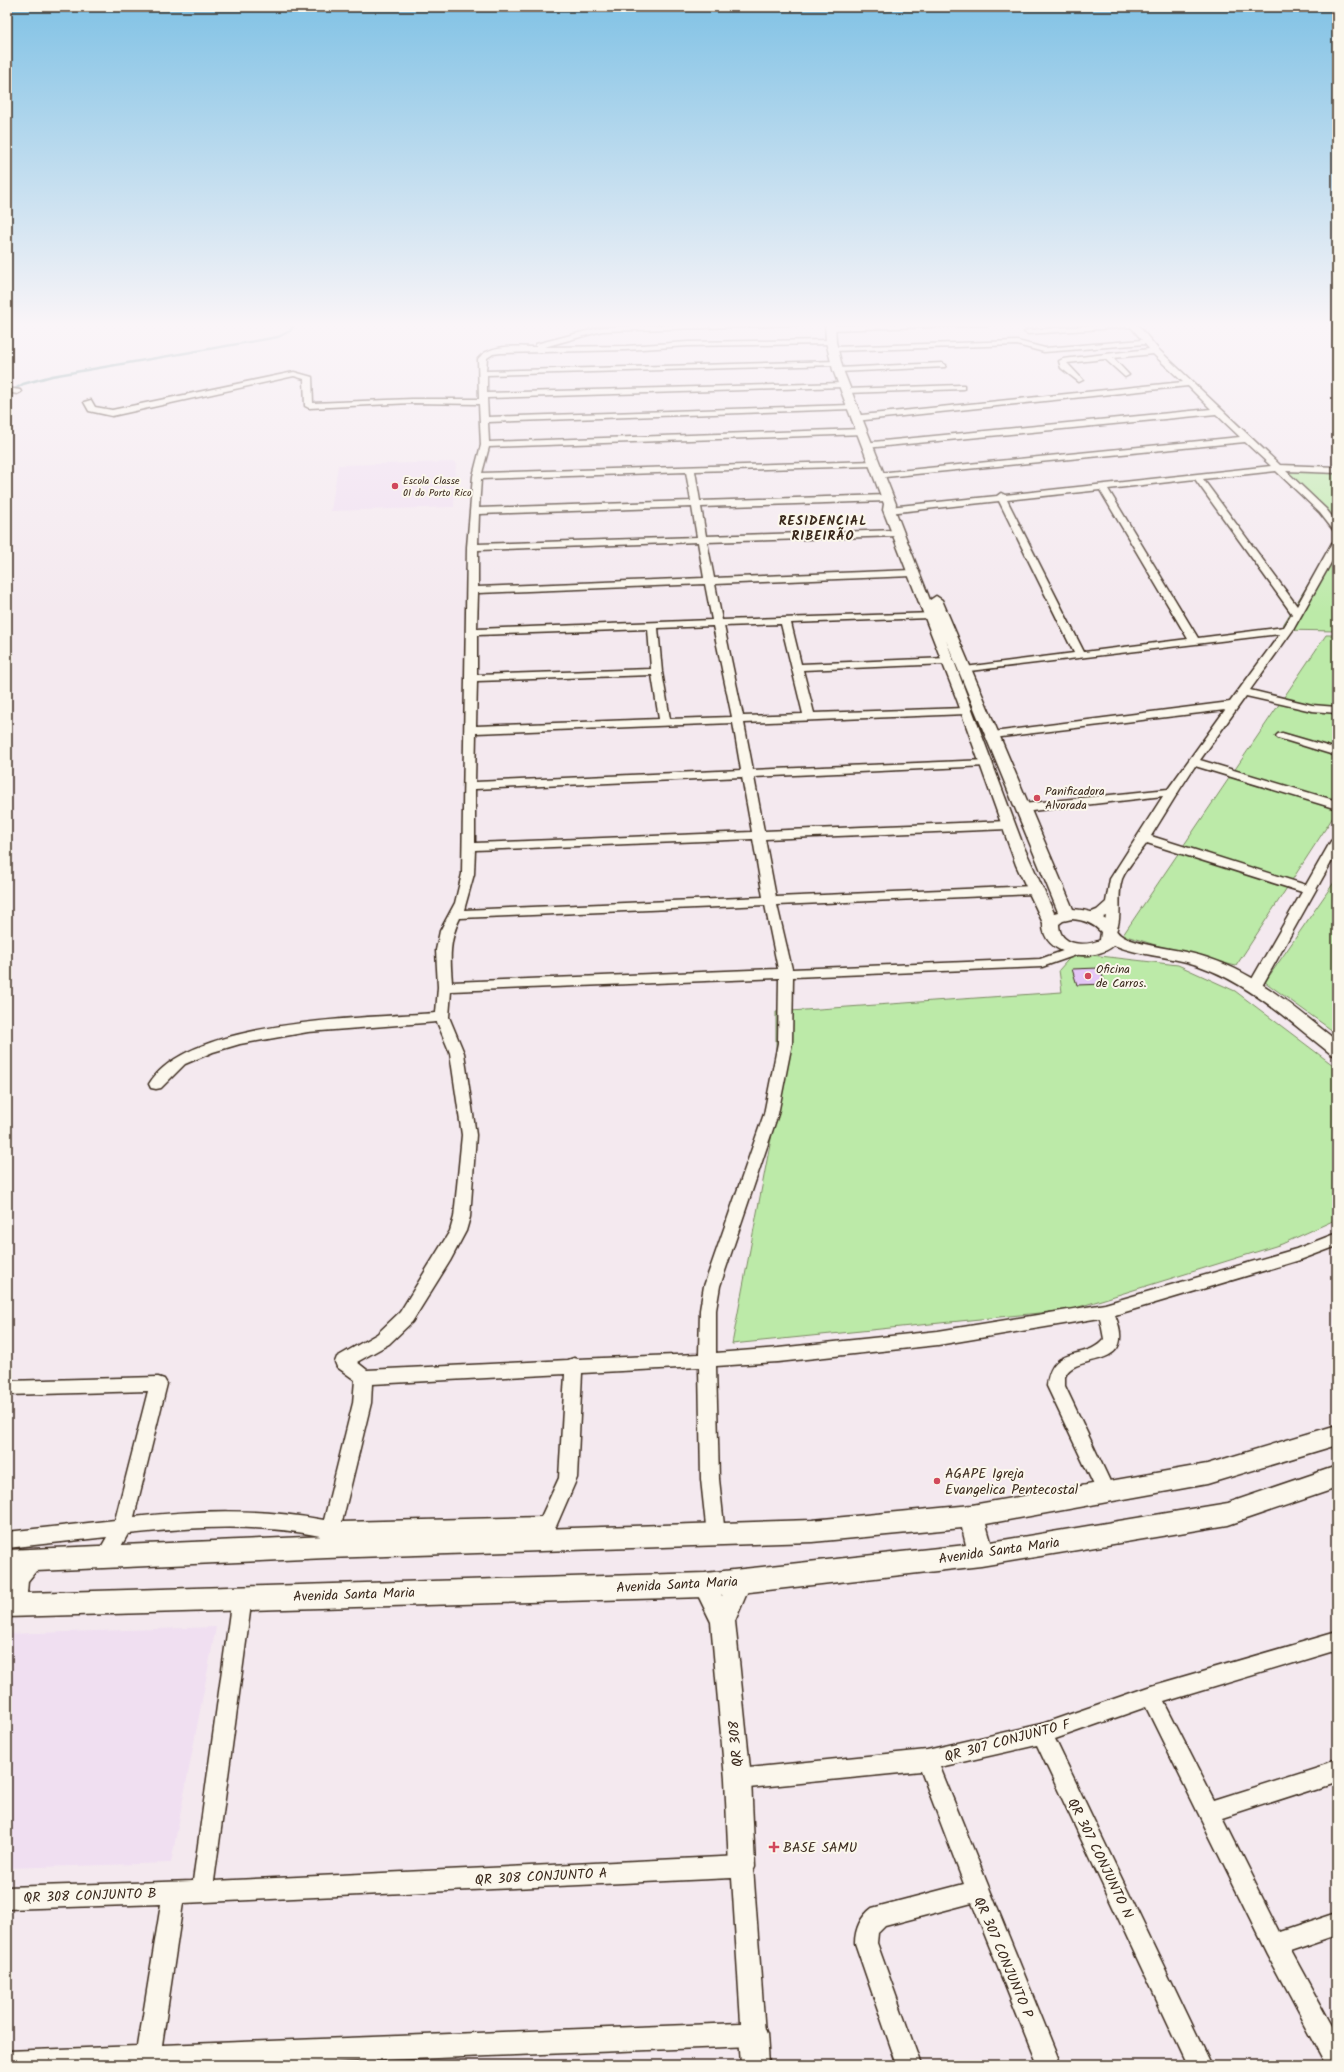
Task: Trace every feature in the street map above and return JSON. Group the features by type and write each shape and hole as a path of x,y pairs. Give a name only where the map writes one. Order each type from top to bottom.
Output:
{"main road":[{"path":"11,1605 15,1578 13,1551 104,1558 330,1539 716,1536 812,1531 972,1516 1207,1474 1337,1436"},
{"name":"Avenida Santa Maria","path":"11,1605 242,1597 706,1585 981,1555 1228,1514 1337,1477"},
{"path":"972,1516 981,1555"}],"street":[{"path":"493,420 484,420 485,445 477,476 474,510 472,547 473,590 469,847 466,887 456,914 447,931 443,950 445,987 442,1017 457,1054 469,1135 462,1216 458,1231 444,1257 406,1317 383,1339 343,1362 364,1377 574,1365 707,1360 778,1355 938,1338 1105,1311 1300,1254 1337,1239"},
{"path":"856,420 872,463 993,735 1067,914"},
{"path":"866,445 1128,420"},
{"path":"1227,420 1323,511 1337,529"},
{"path":"485,445 861,432"},
{"path":"878,476 1246,439"},
{"path":"477,476 872,463"},
{"path":"474,510 696,504 891,505 1001,496 1276,468 1337,470"},
{"path":"690,469 709,580 738,720 770,900 786,974 785,1043 772,1107 722,1250 712,1286 708,1310 707,1360 710,1479 716,1536"},
{"path":"1197,476 1297,613"},
{"path":"1102,486 1195,642"},
{"path":"1001,496 1081,656"},
{"path":"891,505 898,533 912,573 930,615 987,764 1033,890 1051,930 1066,947 1077,950"},
{"path":"472,547 703,541 898,533"},
{"path":"1106,939 1113,913 1112,903 1116,879 1144,838 1171,792 1245,692 1288,630 1337,543"},
{"path":"473,590 912,573"},
{"path":"472,632 930,615"},
{"path":"785,621 809,716"},
{"path":"653,626 657,672 665,723"},
{"path":"965,670 1288,630"},
{"path":"796,667 947,662"},
{"path":"471,678 657,672"},
{"path":"1245,692 1312,708 1337,710"},
{"path":"993,735 1235,705"},
{"path":"470,730 809,716 966,712"},
{"path":"1282,736 1337,753"},
{"path":"1193,762 1337,805"},
{"path":"470,786 987,764"},
{"path":"1023,808 1171,792"},
{"path":"469,847 1008,825"},
{"path":"1144,838 1310,890"},
{"path":"1255,986 1337,841"},
{"path":"456,914 1033,890"},
{"path":"1092,917 1102,913 1112,903"},
{"path":"1042,963 1050,950 1051,930 1059,917 1067,914 1092,917 1101,923 1106,939"},
{"path":"445,987 1042,963 1106,939 1180,955 1226,970 1255,986 1337,1050"},
{"path":"156,1084 179,1062 234,1041 305,1028 442,1017"},
{"path":"1105,1311 1113,1333 1112,1342 1104,1348 1065,1364 1058,1370 1055,1378 1056,1386 1106,1492"},
{"path":"13,1551 122,1528 211,1518 231,1518 312,1525 330,1539 547,1525 568,1478 574,1365"},
{"path":"330,1539 362,1403 364,1377"},
{"path":"7,1388 158,1384 122,1528 104,1558"},
{"name":"QR 308","path":"723,1621 740,1581"},
{"name":"QR 308","path":"706,1585 723,1621 738,1779 742,1867"},
{"path":"202,1892 242,1597"},
{"name":"QR 307 CONJUNTO F","path":"738,1779 927,1760 1042,1734 1151,1696 1337,1642"},
{"path":"1151,1696 1275,1945 1337,2060"},
{"name":"QR 307 CONJUNTO N","path":"1042,1734 1199,2065"},
{"path":"927,1760 978,1891"},
{"path":"1208,1812 1337,1771"},
{"path":"742,1867 755,2065"},
{"name":"QR 308 CONJUNTO A","path":"174,1893 742,1867"},
{"name":"QR 307 CONJUNTO P","path":"909,2065 866,1943 866,1932 872,1922 880,1916 978,1891 1049,2065"},
{"path":"148,2061 174,1893"},
{"name":"QR 308 CONJUNTO B","path":"7,1898 174,1893"},
{"path":"1275,1945 1337,1924"},
{"path":"7,2063 226,2060 753,2034"}],"shaded area":[{"name":"Escola Classe 01 do Porto Rico","path":"456,462 454,507 331,511 338,465"},
{"path":"216,1627 171,1863 7,1868 7,1634"}],"green space":[{"path":"1276,468 1337,471 1337,532"},
{"path":"1337,537 1337,631 1280,630"},
{"path":"1326,635 1337,635 1337,705 1332,715 1337,716 1337,811 1236,966 1178,952 1123,935"},
{"path":"1337,878 1337,1034 1265,982"},
{"path":"1074,953 1178,965 1235,991 1337,1068 1337,1219 1282,1244 1069,1310 732,1344 776,1113 776,1012 1062,992 1059,970"}],"building":[{"name":"Oficina de Carros.","path":"1099,968 1106,984 1077,985 1072,969"}],"place":[{"name":"Escola Classe 01 do Porto Rico","path":"395,486"},
{"name":"Panificadora Alvorada","path":"1037,798"},
{"name":"Oficina de Carros.","path":"1088,976"},
{"name":"AGAPE Igreja Evangelica Pentecostal","path":"937,1481"},
{"name":"BASE SAMU","path":"774,1847"}],"district":[{"name":"RESIDENCIAL RIBEIRÃO","path":"823,528"}]}
